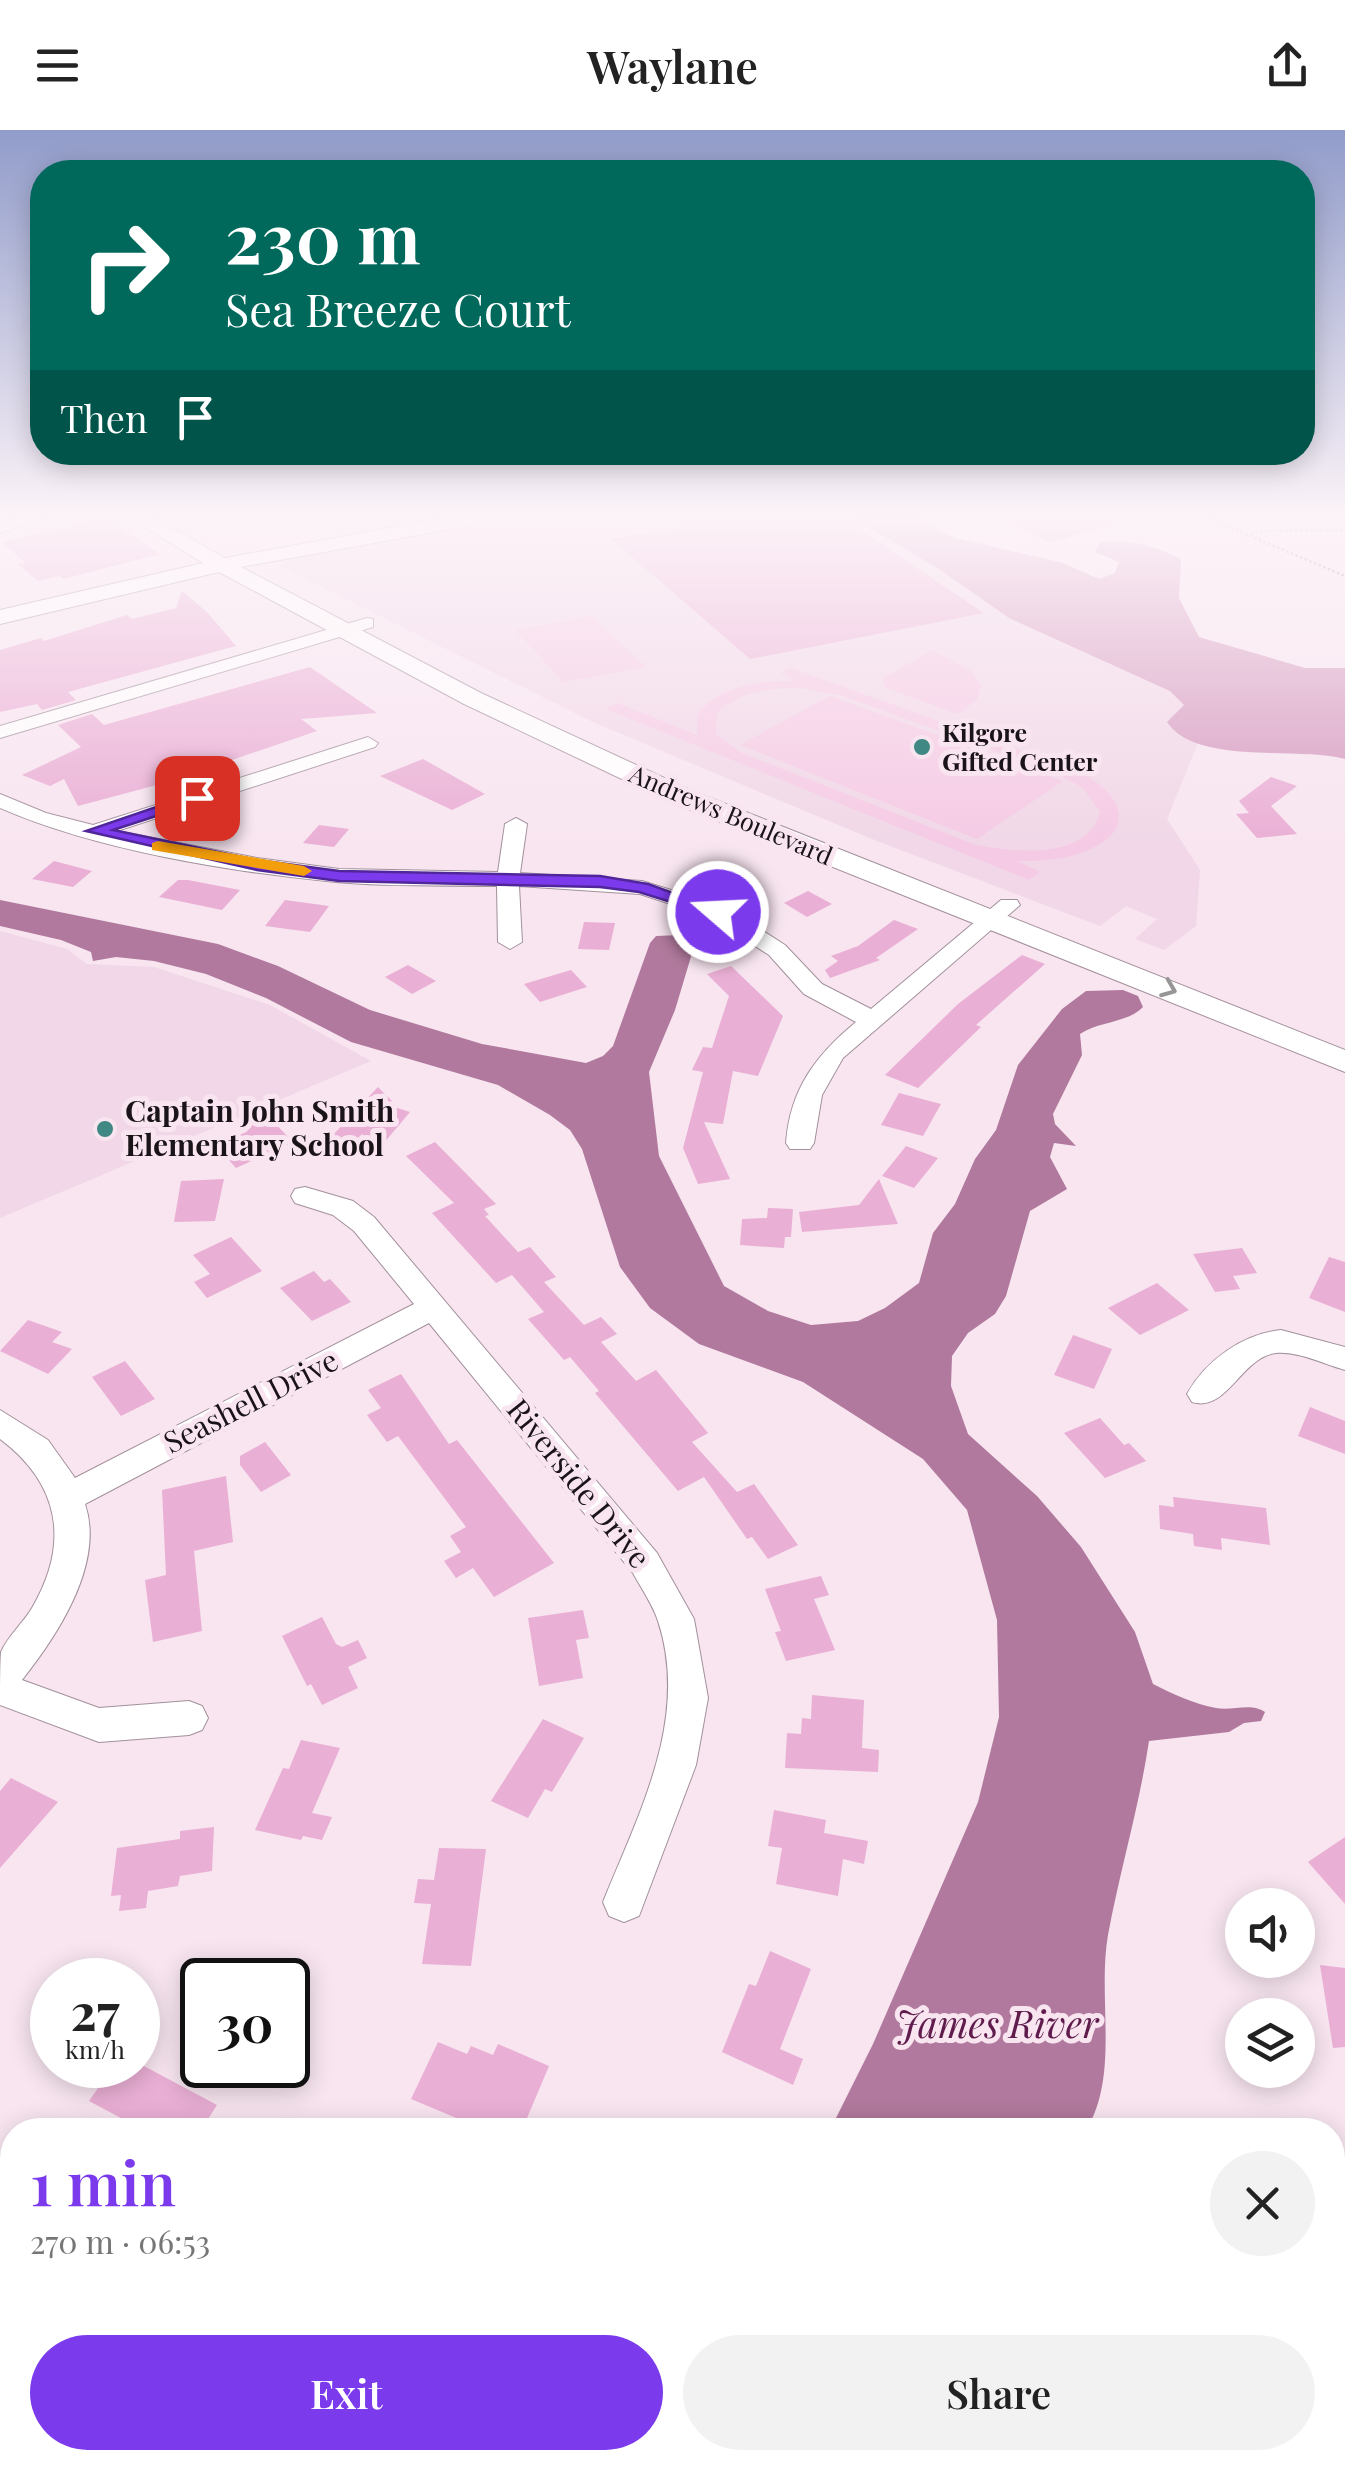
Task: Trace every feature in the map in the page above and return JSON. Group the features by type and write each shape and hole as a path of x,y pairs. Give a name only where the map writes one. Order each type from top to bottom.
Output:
{"street":[{"path":"0,732 355,627"},
{"name":"Andrews Boulevard","path":"356,627 628,772 1345,1037"},
{"path":"94,831 368,743"},
{"path":"0,800 39,817 94,831 257,865 339,876 600,882 642,888 718,912 777,950 813,989 870,1018"},
{"path":"510,942 508,880 516,824"},
{"path":"800,1143 802,1107 816,1076 870,1018 946,960 999,912"},
{"name":"Andrews Boulevard","path":"999,912 1345,1062"},
{"name":"Riverside Drive","path":"305,1196 355,1215 645,1563 676,1619 688,1698 677,1766 624,1902"},
{"name":"Seashell Drive","path":"70,1496 432,1308"},
{"path":"1204,1394 1256,1343 1285,1340 1345,1359"},
{"path":"0,1422 45,1458 70,1496 68,1560 61,1591 31,1645 0,1680"},
{"path":"0,1689 99,1725 189,1718"}],"shaded area":[{"name":"Kilgore Gifted Center","path":"402,627 1089,627 1220,689 1167,819 1200,870 1196,926 1164,950 1135,939 1157,919 1126,906 1100,926 872,839 595,723"},
{"path":"604,627 646,667 564,682 515,630"},
{"path":"1029,627 1194,627 1199,637 1305,668 1345,668 1345,759 1200,745 1181,736 1167,722 1184,705 1170,691"},
{"path":"932,650 972,671 981,686 977,700 958,714 886,688 882,679"},
{"path":"791,668 1080,772 1113,800 1119,821 1104,841 1080,853 1017,861 1040,872 1029,880 606,709 617,703 697,735 698,714 707,704 743,686 796,681 780,673","holes":["801,688 843,696 1058,774 1083,788 1100,812 1093,828 1081,839 1047,850 976,845 742,753 716,734 717,712 746,695"]},
{"path":"830,696 1063,781 977,839 740,745"},
{"name":"Captain John Smith Elementary School","path":"0,931 67,949 87,964 154,967 270,1005 371,1061 0,1218"}],"water":[{"name":"James River","path":"0,900 218,944 278,966 370,1010 482,1044 586,1063 603,1056 613,1046 650,943 656,936 680,935 693,950 675,1010 649,1072 659,1156 724,1286 768,1311 811,1325 858,1321 885,1308 919,1283 933,1233 955,1204 975,1159 996,1130 1018,1065 1062,1009 1086,991 1123,990 1138,996 1143,1007 1137,1012 1080,1034 1082,1055 1053,1114 1055,1124 1076,1146 1054,1143 1050,1157 1067,1189 1030,1211 1006,1296 995,1314 968,1333 952,1356 951,1386 968,1434 1037,1496 1081,1547 1135,1632 1153,1684 1208,1706 1265,1712 1261,1721 1244,1723 1229,1732 1149,1741 1108,1935 1105,2061 1091,2118 836,2118 873,2044 978,1802 999,1717 997,1620 967,1510 923,1459 803,1382 699,1344 650,1308 620,1267 582,1149 570,1130 550,1115 498,1085 351,1042 266,998 206,974 154,961 116,957 93,961 91,952 61,940 0,926"}],"building":[{"path":"88,627 220,627 236,646 68,692 76,700 42,710 37,704 0,712 0,650 41,638 44,641"},
{"path":"713,627 912,627 750,659"},
{"path":"310,667 377,713 301,719 317,731 211,767 204,761 160,774 168,782 78,806 64,779 50,786 22,775 81,747 58,725 92,714 104,725"},
{"path":"423,759 485,794 452,810 380,776"},
{"path":"1271,777 1297,786 1271,806 1297,834 1257,838 1236,814 1249,813 1239,801"},
{"path":"319,825 349,829 334,847 303,843"},
{"path":"54,861 92,871 73,887 32,879"},
{"path":"178,880 240,890 222,910 159,897"},
{"path":"808,891 832,904 807,917 784,903"},
{"path":"285,900 329,906 310,932 265,926"},
{"path":"894,920 918,929 876,958 880,960 830,978 825,970 838,961 831,956 858,946"},
{"path":"584,922 615,923 609,950 578,949"},
{"path":"1022,955 1045,964 976,1025 981,1027 918,1088 885,1075 958,1004"},
{"path":"408,965 436,981 412,994 385,977"},
{"path":"731,966 783,1016 758,1076 733,1071 723,1124 704,1122 730,1179 698,1184 683,1148 703,1072 692,1070 703,1047 712,1048 729,996 707,974"},
{"path":"571,970 587,987 540,1002 524,984"},
{"path":"378,1087 392,1101 388,1105 410,1112 378,1150 362,1134 353,1143 332,1136"},
{"path":"899,1093 941,1104 923,1136 881,1125"},
{"path":"265,1113 293,1142 236,1168 216,1146 248,1131 241,1124"},
{"path":"435,1142 496,1204 484,1209 489,1215 485,1216 518,1252 530,1247 556,1277 544,1282 584,1325 601,1317 617,1334 601,1342 636,1381 656,1370 708,1433 692,1442 737,1492 754,1484 798,1545 768,1559 752,1537 747,1539 704,1477 678,1491 595,1393 599,1391 570,1357 564,1360 528,1319 544,1312 512,1275 496,1283 432,1213 454,1203 406,1156"},
{"path":"906,1146 938,1158 914,1188 882,1176"},
{"path":"224,1179 215,1221 174,1222 181,1181"},
{"path":"879,1179 898,1224 802,1232 799,1212 859,1205"},
{"path":"768,1208 793,1209 791,1237 785,1237 784,1248 740,1245 742,1219 767,1218"},
{"path":"231,1237 262,1271 207,1298 194,1282 210,1274 193,1255"},
{"path":"1242,1248 1257,1273 1233,1276 1240,1289 1215,1292 1193,1254"},
{"path":"1329,1257 1345,1262 1345,1312 1309,1298"},
{"path":"314,1271 324,1282 330,1279 351,1302 312,1321 280,1288"},
{"path":"1157,1283 1189,1310 1140,1335 1108,1308"},
{"path":"28,1320 62,1332 52,1342 72,1349 48,1374 0,1351"},
{"path":"1073,1335 1112,1349 1094,1389 1054,1375"},
{"path":"125,1361 155,1399 121,1416 92,1377"},
{"path":"401,1374 449,1444 457,1440 554,1563 494,1597 473,1568 456,1578 444,1561 461,1552 450,1536 466,1527 398,1436 387,1442 367,1415 381,1408 368,1390"},
{"path":"1310,1407 1345,1421 1345,1454 1298,1436"},
{"path":"1100,1418 1124,1445 1129,1443 1146,1461 1105,1478 1064,1433"},
{"path":"265,1442 291,1475 261,1492 240,1465 240,1456"},
{"path":"226,1476 233,1542 194,1551 202,1631 153,1642 145,1580 166,1575 162,1490"},
{"path":"1173,1497 1266,1508 1270,1545 1221,1538 1222,1550 1194,1546 1193,1534 1160,1529 1159,1505 1174,1507"},
{"path":"821,1576 829,1595 814,1599 835,1650 786,1661 775,1632 781,1631 765,1589"},
{"path":"583,1610 589,1638 576,1640 583,1678 539,1686 528,1618"},
{"path":"322,1617 336,1644 342,1647 358,1640 367,1658 348,1667 358,1688 322,1705 311,1684 307,1686 282,1636"},
{"path":"812,1695 864,1700 862,1748 879,1750 878,1772 785,1768 787,1733 801,1734 802,1718 811,1719"},
{"path":"543,1719 584,1738 552,1792 545,1789 528,1818 491,1801"},
{"path":"301,1740 340,1748 312,1813 332,1817 322,1840 303,1836 301,1840 255,1830 283,1768 289,1769"},
{"path":"11,1778 58,1802 0,1868 0,1791"},
{"path":"774,1810 826,1820 824,1833 868,1841 864,1864 843,1859 838,1896 776,1884 782,1848 768,1846"},
{"path":"214,1827 212,1871 180,1876 178,1886 148,1891 146,1908 119,1911 121,1895 111,1896 117,1848 180,1839 180,1831"},
{"path":"1345,1837 1345,1904 1308,1862"},
{"path":"439,1848 486,1849 471,1966 422,1964 431,1904 414,1903 418,1879 434,1880"},
{"path":"770,1951 811,1969 780,2049 803,2059 793,2085 722,2052 749,1984 756,1986"},
{"path":"1320,1965 1345,1968 1345,2047 1333,2048"},
{"path":"438,2042 467,2054 471,2046 493,2055 498,2044 549,2066 527,2118 456,2118 411,2099"},
{"path":"160,2075 217,2105 209,2118 121,2118 89,2101 98,2088 160,2088"}],"slow traffic":[{"path":"158,846 304,871"}],"place":[{"name":"Kilgore Gifted Center","path":"922,747"},
{"name":"Captain John Smith Elementary School","path":"105,1129"}],"route":[{"path":"197,798 94,831 257,865 339,876 600,882 642,888 718,912"}]}
